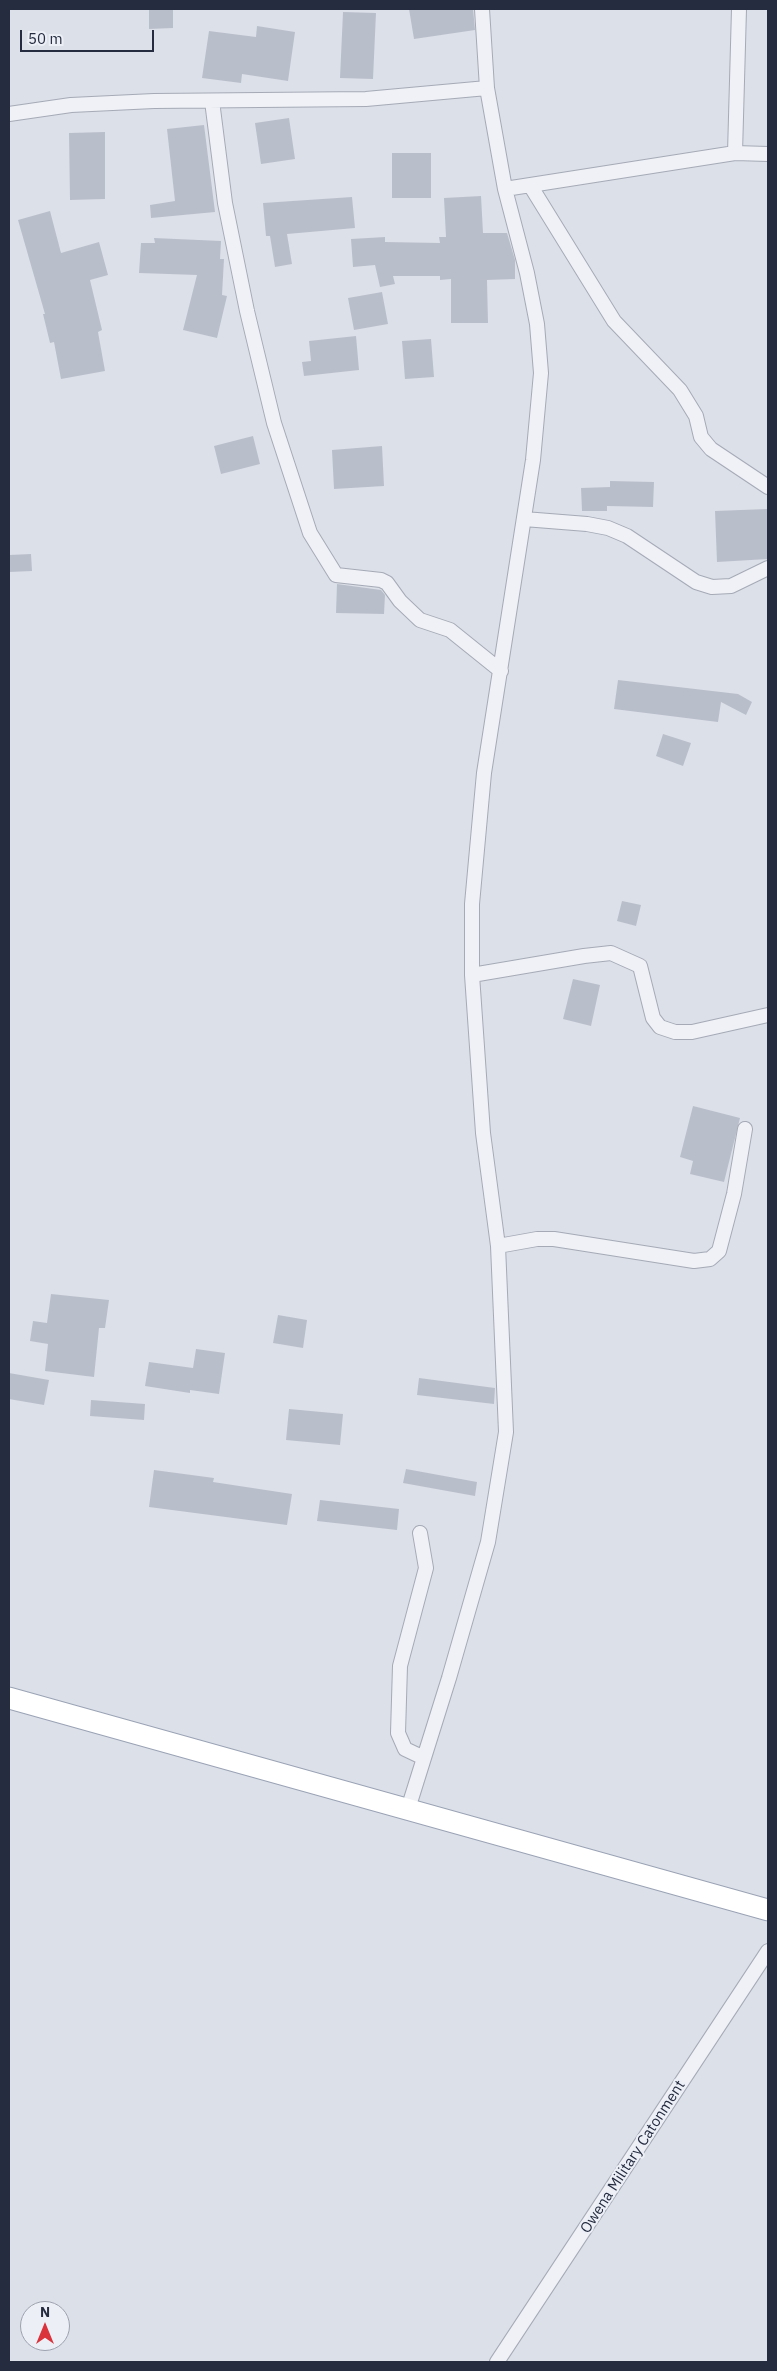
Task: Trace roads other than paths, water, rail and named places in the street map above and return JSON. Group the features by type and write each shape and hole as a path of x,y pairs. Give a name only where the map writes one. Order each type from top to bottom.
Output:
{"main road":[{"path":"9,1698 768,1910"}],"street":[{"path":"408,1809 488,1542 506,1432 498,1246 483,1133 472,975 472,904 484,773 533,460 540,373 537,324 527,272 505,189 487,88 482,9"},
{"path":"735,153 739,9"},
{"path":"9,114 71,104 366,99 487,88"},
{"path":"212,101 225,203 246,311 274,423 310,533 336,575 381,580 387,583 400,601 420,620 450,630 500,671"},
{"path":"505,189 735,153 768,154"},
{"path":"530,185 614,321 680,390 696,416 702,437 711,448 768,487"},
{"path":"524,519 587,524 608,528 627,536 696,582 712,586 730,586 768,568"},
{"path":"472,975 611,953 640,966 654,1018 660,1027 675,1032 692,1032 768,1015"},
{"path":"498,1246 537,1239 554,1239 694,1261 710,1259 719,1251 734,1194 745,1130"},
{"path":"420,1532 426,1568 400,1666 398,1733 405,1749 424,1758"},
{"name":"Owena Military Catonment","path":"497,2362 768,1951"}]}
